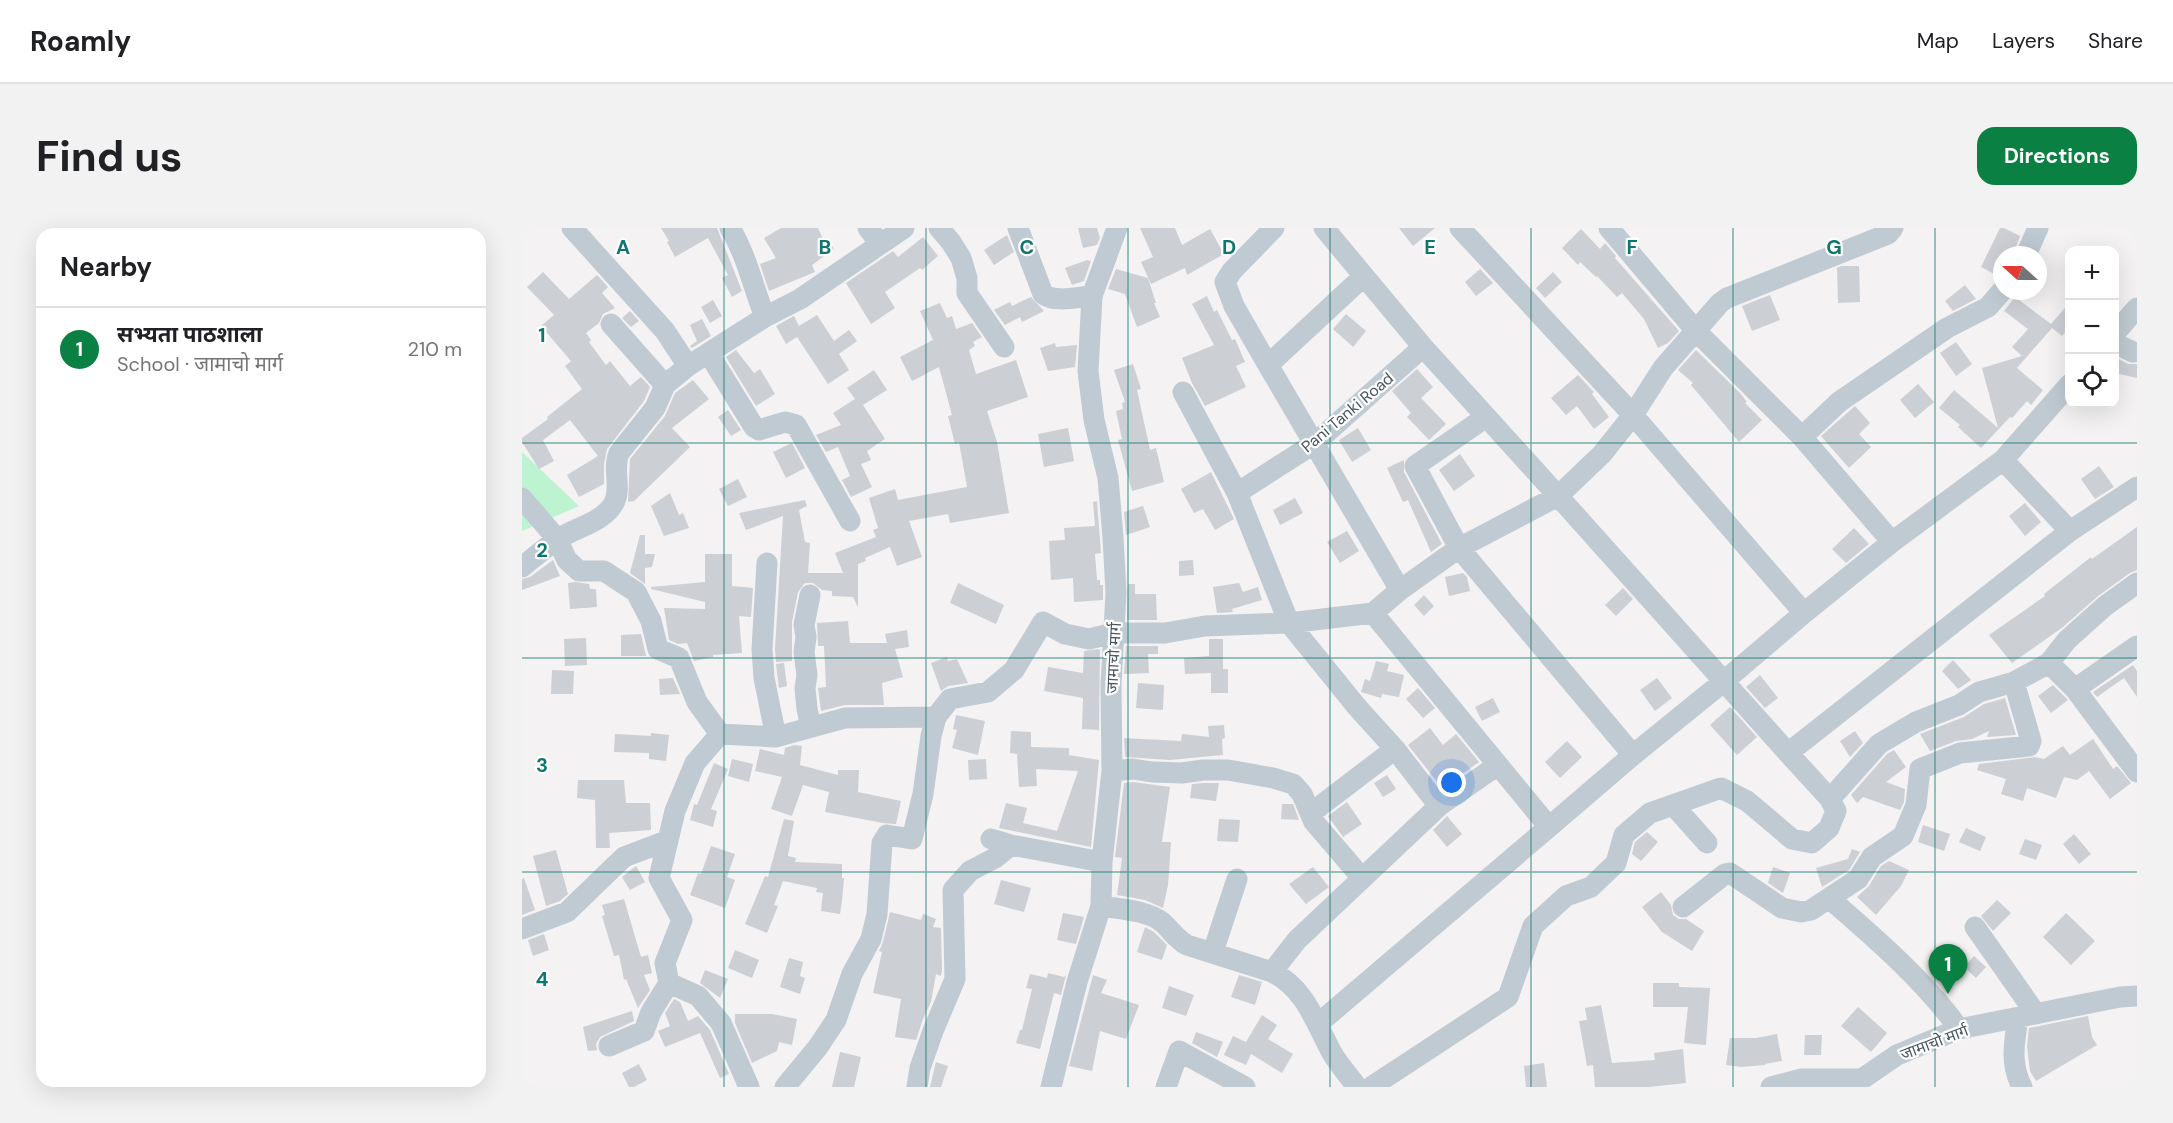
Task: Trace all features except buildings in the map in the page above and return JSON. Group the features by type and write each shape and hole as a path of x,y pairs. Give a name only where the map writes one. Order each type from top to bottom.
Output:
{"street":[{"path":"572,228 665,330 688,366"},
{"path":"730,228 746,259 765,316"},
{"path":"522,567 557,539 606,513 614,502 618,490 616,459 655,408 665,385 688,366 765,316 800,299 874,236 904,228"},
{"path":"939,228 961,258 967,278 967,293 1004,347"},
{"path":"1018,228 1042,294 1054,299 1092,296"},
{"name":"जामाचो मार्ग","path":"1051,1087 1077,981 1101,906 1102,862 1112,771 1111,684 1116,593 1113,537 1107,478 1094,420 1088,371 1092,296 1117,228"},
{"path":"1274,228 1232,271 1225,282 1234,306 1400,590"},
{"path":"1324,228 1423,347 1830,799 1836,811 1829,828 1812,843 1792,839 1747,801 1721,788 1650,813 1624,836 1616,863 1591,887 1566,896 1533,927 1508,997 1371,1087"},
{"path":"1460,228 1633,415 1804,613"},
{"path":"785,1087 818,1047 836,1020 852,974 871,939 877,914 882,843 887,835 912,839 923,794 936,717 950,699 988,692 1014,670 1043,622 1065,634 1089,639 1114,633 1165,633 1205,626 1289,623 1373,613 1400,590 1459,548 1558,496 1602,454 1633,415 1663,368 1726,298 1888,234 1893,228"},
{"path":"2030,246 2038,228"},
{"path":"1615,230 1696,331 1802,437 1892,542"},
{"path":"1268,365 1364,276"},
{"path":"1802,437 1839,402 1947,328 1988,307 1994,300"},
{"path":"2119,329 2137,308"},
{"path":"610,324 665,385"},
{"name":"Pani Tanki Road","path":"1237,493 1314,443 1423,347"},
{"path":"709,354 754,427 759,430 785,422 796,425 850,521"},
{"path":"1318,1023 1804,613 1892,542 2003,460 2065,390"},
{"path":"1183,392 1237,493 1289,623 1357,707 1395,749 1439,806"},
{"path":"1486,417 1415,466 1459,548 1633,755"},
{"path":"2003,460 2070,531"},
{"path":"1788,753 2070,531 2137,488"},
{"path":"522,498 557,539 567,560 579,571 604,571 636,592 651,621 658,649 679,658 697,702 720,734"},
{"path":"767,563 762,649 764,678 776,738"},
{"path":"1830,799 1879,744 1916,722 1959,705 1979,692 2014,682 2049,663 2067,640 2105,606 2137,583"},
{"path":"810,595 804,625 806,637 804,652 807,709 812,727"},
{"path":"1373,613 1550,827"},
{"path":"2075,689 2137,646"},
{"path":"2049,663 2075,689 2137,772"},
{"path":"1683,907 1725,874 1730,873 1766,899 1792,911 1810,910 1830,899 1858,879 1872,857 1903,836 1916,805 1920,769 1960,753 2029,746 2031,741 2014,682"},
{"path":"720,734 776,738 845,718 936,717"},
{"path":"609,1046 644,1031 651,1012 669,983 665,963 682,920 659,878 666,841 675,811 695,763 720,734"},
{"path":"1311,813 1395,749"},
{"path":"1272,972 1297,939 1439,806 1498,765"},
{"path":"1112,771 1133,769 1182,773 1228,770 1293,784 1302,794 1314,822 1362,878"},
{"path":"1674,806 1707,843"},
{"path":"991,839 1011,846 1102,862"},
{"path":"522,929 567,912 624,858 666,841"},
{"path":"917,1087 920,1068 955,978 953,890 970,871 995,858 1011,846"},
{"path":"1214,952 1237,879"},
{"path":"1830,899 1862,927 1943,1007 1959,1029"},
{"path":"1101,906 1151,916 1161,921 1180,942 1272,972 1294,985 1318,1023 1332,1052 1357,1087"},
{"path":"1975,927 2027,1016 2014,1046 2015,1073 2022,1087"},
{"path":"669,983 698,996 721,1023 750,1087"},
{"name":"जामाचो मार्ग","path":"1771,1087 1802,1080 1860,1083 1897,1055 1959,1029 2120,997 2137,996"},
{"path":"1166,1087 1179,1051 1245,1087"}],"green space":[{"path":"522,452 579,506 522,531"}],"place":[{"name":"सभ्यता पाठशाला","path":"1948,994"}]}
